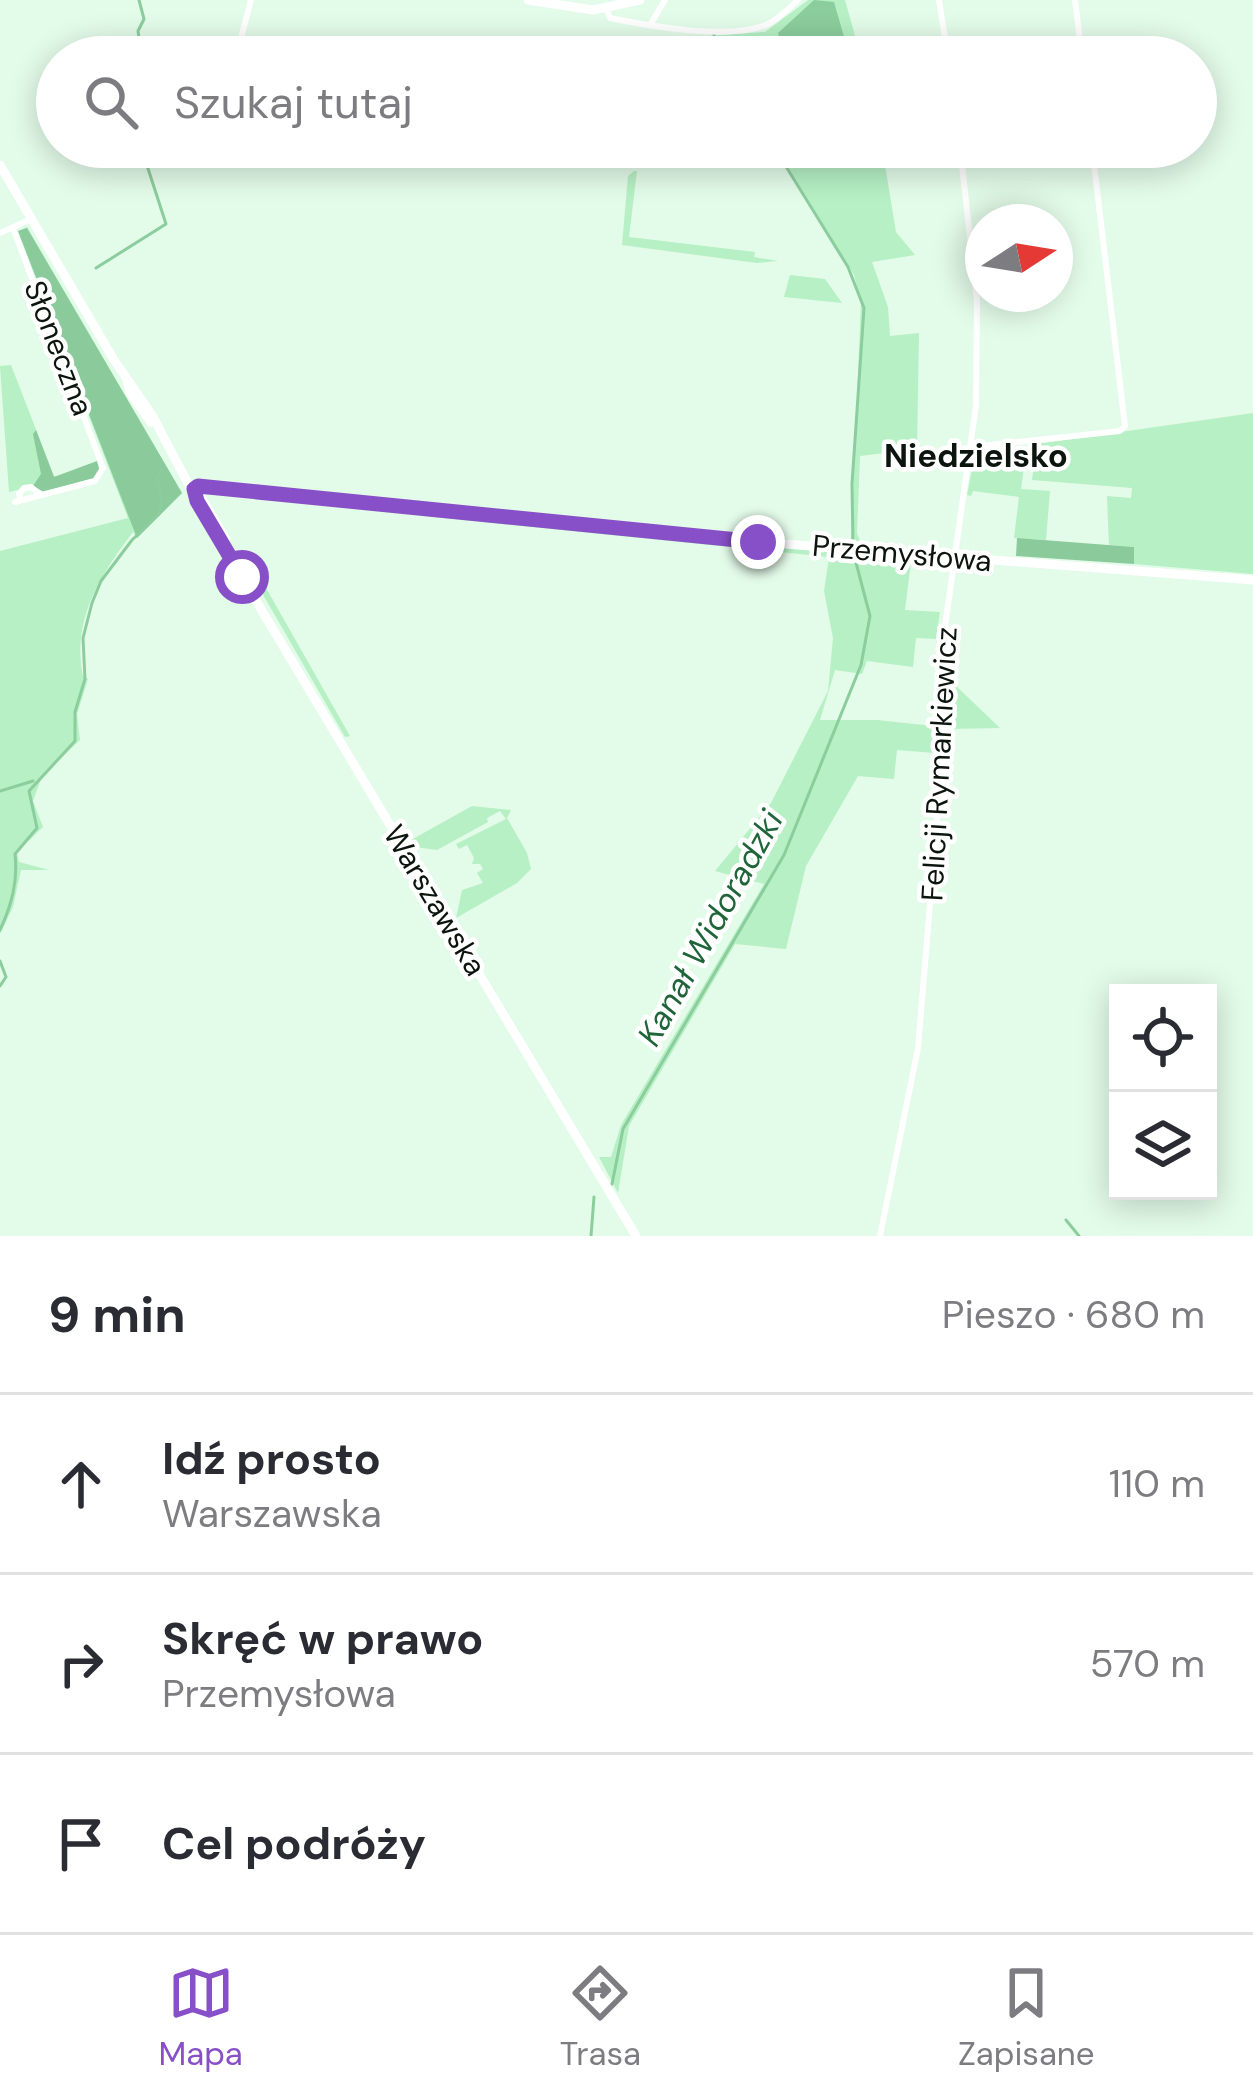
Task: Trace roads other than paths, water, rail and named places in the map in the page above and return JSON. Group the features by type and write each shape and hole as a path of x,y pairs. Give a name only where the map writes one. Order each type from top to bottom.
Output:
{"main road":[{"path":"528,0 607,10 640,0"},
{"name":"Warszawska","path":"0,165 144,401 204,514 633,1236"},
{"name":"Przemysłowa","path":"194,489 208,486 956,558 1253,580"}],"street":[{"path":"242,36 251,0"},
{"path":"650,26 665,0"},
{"path":"607,10 610,18 650,26 757,28 797,0"},
{"path":"939,0 945,36"},
{"path":"1075,0 1079,36"},
{"name":"Felicji Rymarkiewicz","path":"880,1236 918,1048 942,760 938,677 971,448 979,332 962,168"},
{"path":"971,448 1120,431 1125,426 1094,168"},
{"path":"0,233 31,219"},
{"name":"Słoneczna","path":"13,228 104,468 95,481 18,501"}],"waterway":[{"path":"139,0 144,19 139,36"},
{"path":"96,268 166,224 148,168"},
{"name":"Kanał Widoradzki","path":"787,168 848,267 864,308 852,484 853,545"},
{"path":"0,930 13,892 15,854 37,828 29,791 75,741 75,712 85,679 83,638 92,603 101,581 159,514 162,500 157,479 162,470"},
{"name":"Kanał Widoradzki","path":"612,1184 623,1129 784,855 861,665 870,616 854,555"},
{"path":"0,791 33,781"},
{"path":"0,961 6,977 0,986"},
{"name":"Kanał Widoradzki","path":"591,1236 594,1197"},
{"path":"1066,1220 1079,1236"}],"district":[{"name":"Niedzielsko","path":"976,455"}]}
